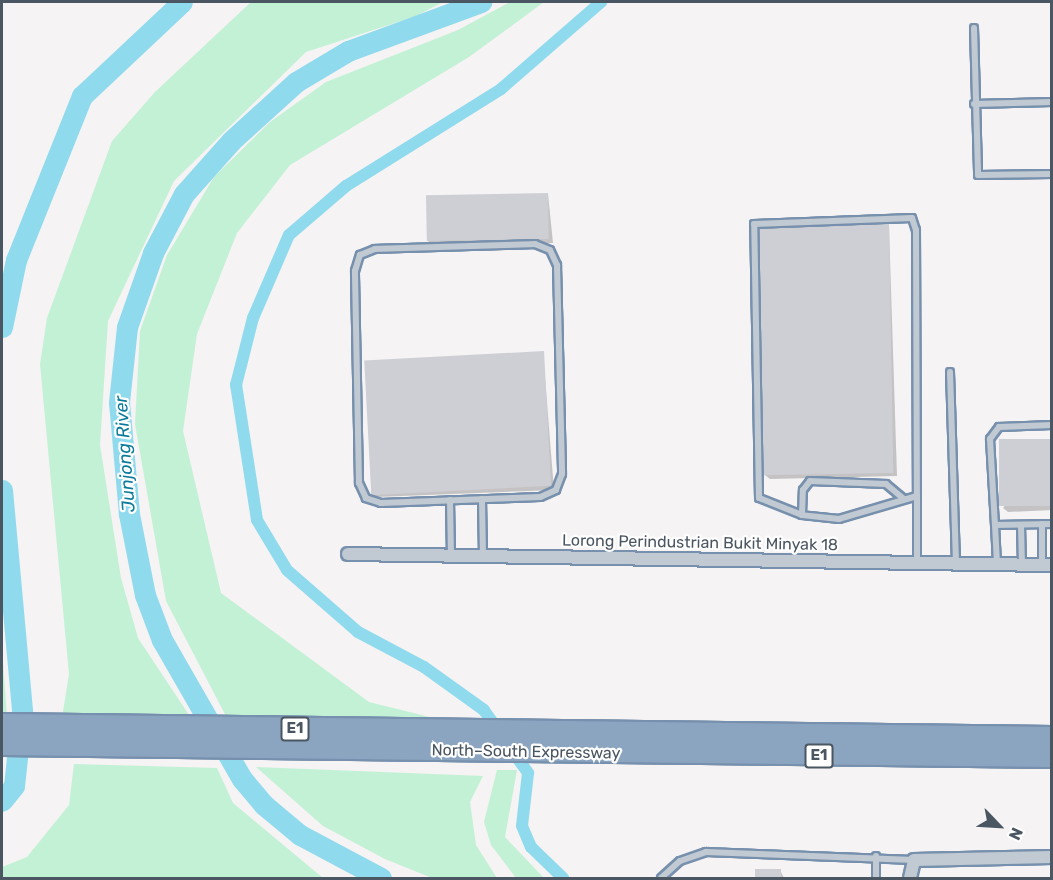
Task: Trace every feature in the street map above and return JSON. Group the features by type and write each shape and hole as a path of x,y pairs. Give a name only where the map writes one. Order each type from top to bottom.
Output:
{"highway":[{"name":"North–South Expressway","path":"2,724 588,744 1052,756"},
{"name":"North–South Expressway","path":"2,744 588,744 1052,737"}],"street":[{"name":"Lorong Perindustrian Bukit Minyak 18","path":"348,554 1047,565"},
{"path":"910,879 914,860 1052,857"}],"lane":[{"path":"974,28 974,104 978,175 1052,174"},
{"path":"974,104 1052,102"},
{"path":"917,496 839,519 802,515 759,498 754,224 762,220 912,218 917,496 917,563"},
{"path":"535,244 555,257 560,483 540,497 450,500 381,503 361,491 354,271 367,250 535,244"},
{"path":"950,372 956,564"},
{"path":"997,564 992,432 1052,425"},
{"path":"802,515 803,490 810,481 886,484 904,499"},
{"path":"482,499 483,556"},
{"path":"450,500 452,556"},
{"path":"1042,524 1047,565"},
{"path":"995,525 1052,524"},
{"path":"1021,525 1022,565"},
{"path":"661,879 680,861 706,852 876,856 914,860"},
{"path":"876,856 876,879"}],"green space":[{"path":"251,2 443,2 416,16 306,52 174,181 108,321 100,445 121,578 138,638 191,718 62,718 69,674 40,364 47,318 112,141 155,92"},
{"path":"510,2 544,2 469,57 290,165 237,233 197,334 183,431 221,593 369,702 442,720 227,718 166,601 135,424 140,331 167,255 214,177 270,122 326,82 458,30"},
{"path":"2,648 7,717 2,717"},
{"path":"74,764 217,768 233,803 323,878 2,878 2,867 27,857 69,805"},
{"path":"256,767 483,776 470,802 476,845 497,878 432,878 385,859 323,826"},
{"path":"497,770 517,770 505,837 544,878 516,878 491,845 484,822"}],"building":[{"path":"548,193 549,239 427,241 426,195"},
{"path":"889,224 893,473 763,475 759,226"},
{"path":"544,351 551,486 371,495 364,360"},
{"path":"999,439 1052,439 1052,506 999,506"},
{"path":"755,869 781,869 781,878 755,878"}],"waterway":[{"path":"2,327 16,260 82,96 182,2"},
{"name":"Junjong River","path":"381,878 300,835 264,805 242,779 162,640 145,595 129,514 119,402 127,327 153,253 184,194 231,141 296,82 348,51 481,2"},
{"path":"499,731 484,710 424,667 358,632 287,570 257,520 236,385 253,318 289,235 346,186 501,89 601,2"},
{"path":"2,490 22,711 14,786 2,801"},
{"path":"510,748 528,773 522,826 531,847 563,878"}]}
